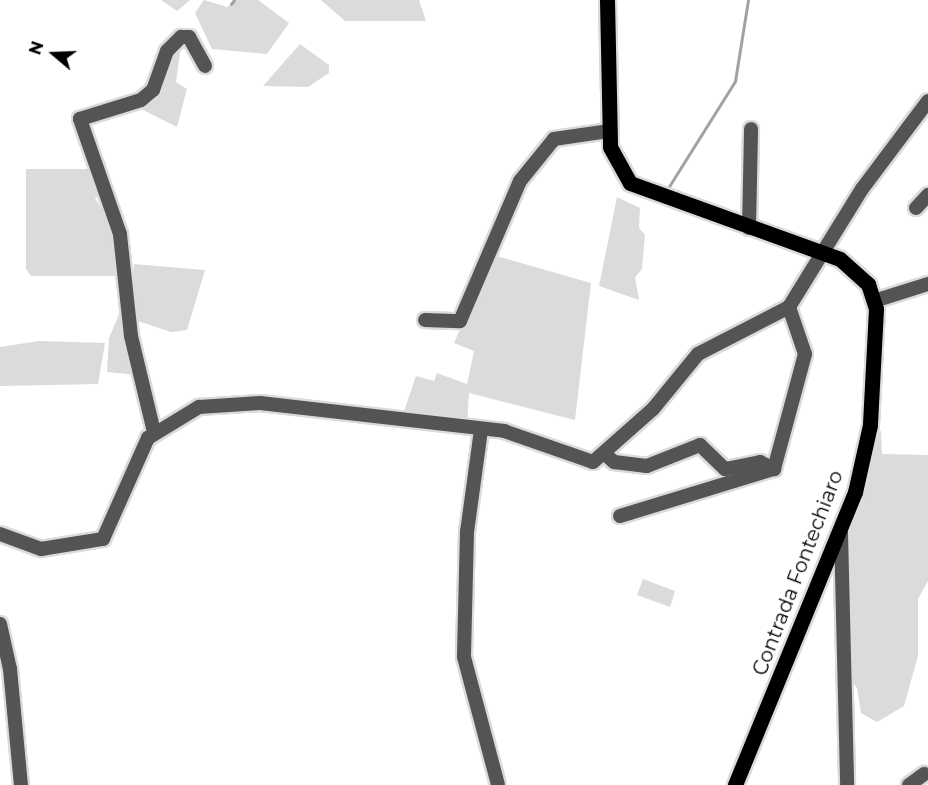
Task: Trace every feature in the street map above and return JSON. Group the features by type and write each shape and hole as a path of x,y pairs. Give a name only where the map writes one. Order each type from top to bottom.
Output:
{"main road":[{"path":"607,0 609,131 616,164 630,183 823,253 856,270 874,301"},
{"name":"Contrada Fontechiaro","path":"735,785 841,533 870,424 874,301"}],"street":[{"path":"154,432 131,336 120,234 80,119 141,100 153,90 167,51 181,37 189,37 205,66"},
{"path":"0,534 41,549 103,539 128,474 154,432 199,408 260,403 521,434 593,462 606,455 698,354 789,307 862,189 928,101"},
{"path":"749,228 751,129"},
{"path":"425,320 460,321 520,181 554,139 609,131"},
{"path":"916,208 928,195"},
{"path":"874,301 928,284"},
{"path":"775,468 805,354 789,307"},
{"path":"481,430 467,532 464,657 498,785"},
{"path":"606,455 614,462 647,466 700,446 725,469 760,462 775,468"},
{"path":"620,516 775,468"},
{"path":"841,533 847,785"},
{"path":"0,624 10,669 21,785"},
{"path":"909,785 924,774"}],"shaded area":[{"path":"161,0 190,0 177,11"},
{"path":"204,0 227,7 237,0 258,0 289,23 267,54 212,49 195,13"},
{"path":"321,0 419,0 426,21 345,21"},
{"path":"300,44 329,65 329,73 308,87 263,86"},
{"path":"181,46 176,82 187,89 177,127 139,108 148,99 168,54"},
{"path":"26,169 92,169 100,195 95,198 116,232 122,276 31,276 26,269"},
{"path":"617,197 640,208 639,228 645,235 642,269 635,277 639,300 599,286"},
{"path":"493,255 591,283 575,420 469,393 467,425 402,417 416,376 434,381 437,373 467,384 474,351 454,343"},
{"path":"134,264 205,270 187,330 171,332 138,321 130,309"},
{"path":"120,312 125,317 137,375 107,372 109,338"},
{"path":"39,341 105,343 98,384 0,386 0,347"},
{"path":"873,431 881,431 882,454 928,455 928,581 918,599 918,656 904,706 877,722 861,713 857,688 850,679 843,542"},
{"path":"643,579 675,591 670,607 637,595"}],"waterway":[{"path":"231,4 234,0"},
{"path":"668,188 735,81 748,0"}]}
